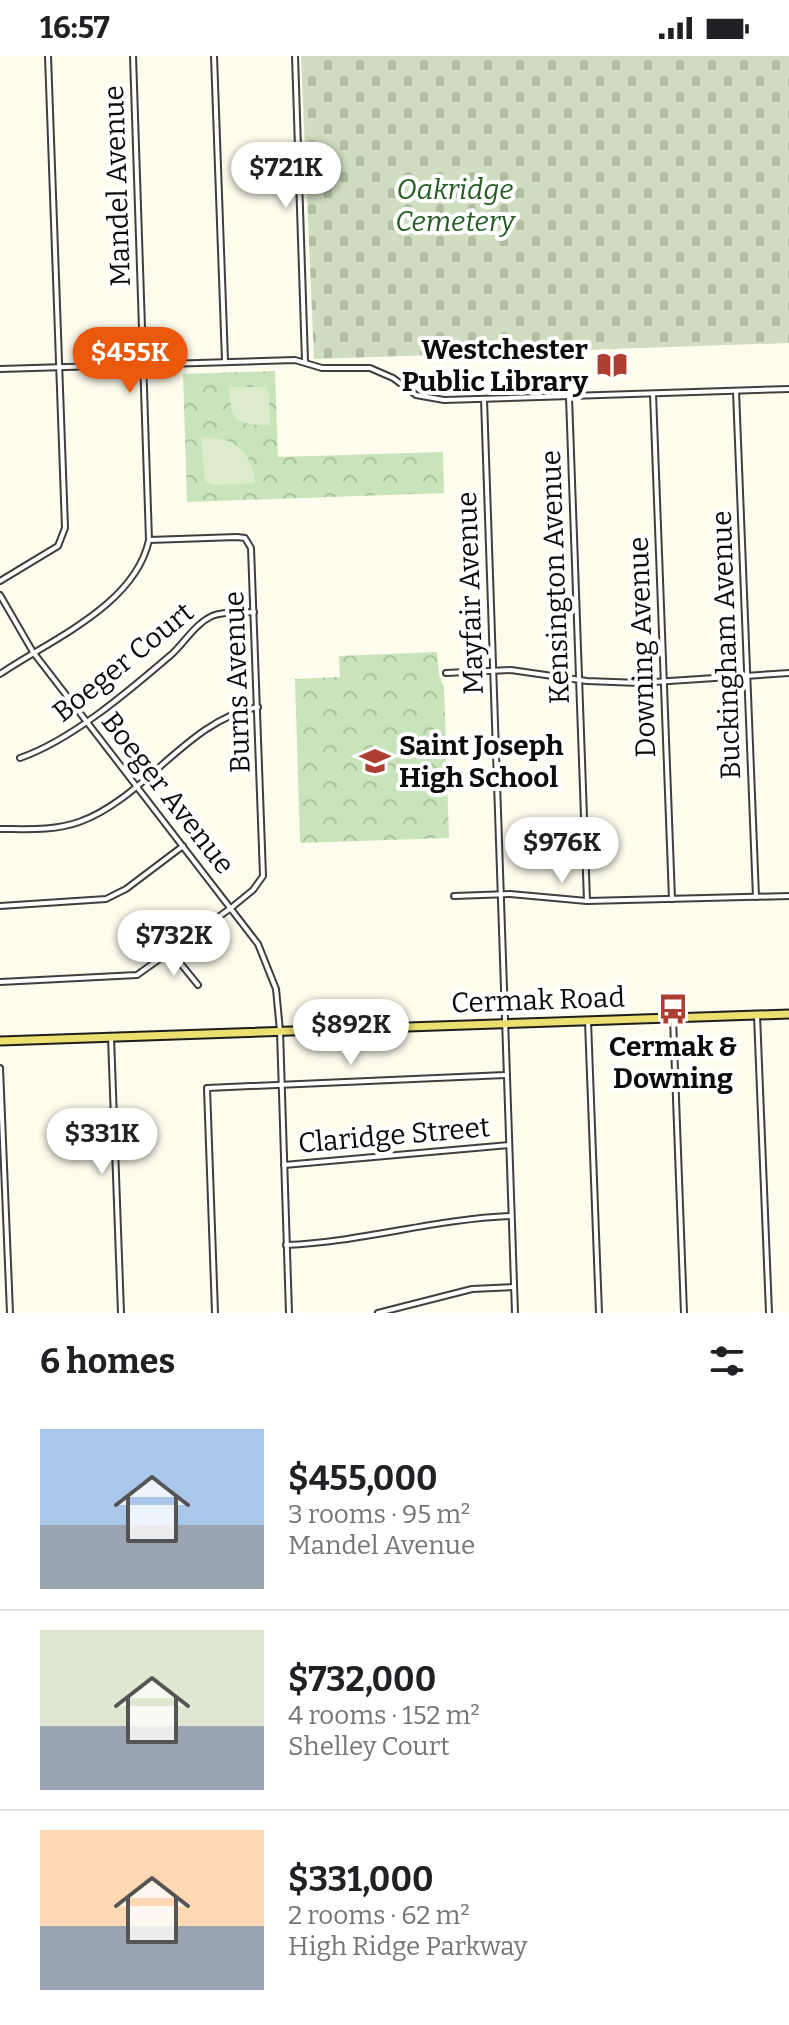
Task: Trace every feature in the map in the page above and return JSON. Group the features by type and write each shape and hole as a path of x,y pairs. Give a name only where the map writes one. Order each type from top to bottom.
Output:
{"main road":[{"name":"Cermak Road","path":"0,1041 789,1014"}],"street":[{"path":"0,581 51,551 64,536 48,56"},
{"name":"Mandel Avenue","path":"0,674 124,590 141,567 149,540 133,56"},
{"path":"214,56 225,362"},
{"path":"295,56 305,362"},
{"path":"0,369 305,362 322,368 378,370 416,395 430,399 789,389"},
{"name":"Buckingham Avenue","path":"736,391 756,897"},
{"name":"Downing Avenue","path":"653,394 672,899"},
{"name":"Kensington Avenue","path":"569,397 587,901"},
{"name":"Mayfair Avenue","path":"484,399 515,1313"},
{"name":"Burns Avenue","path":"0,982 128,977 172,953 231,908 253,890 264,871 252,555 245,538 149,540"},
{"name":"Boeger Avenue","path":"0,595 33,652 258,944 268,966 276,989 280,1031 289,1313"},
{"name":"Boeger Court","path":"20,758 52,744 86,720 170,656 207,619 220,614 254,612"},
{"path":"446,673 511,670 579,680 663,682 789,673"},
{"path":"0,829 59,827 80,822 136,785 218,722 258,707"},
{"path":"0,906 106,899 126,889 183,846"},
{"path":"454,896 501,894 587,901 789,896"},
{"path":"172,953 198,985"},
{"path":"757,1015 769,1313"},
{"path":"673,1018 684,1313"},
{"path":"588,1021 599,1313"},
{"path":"111,1037 121,1313"},
{"path":"0,1068 10,1313"},
{"path":"215,1313 207,1088 505,1075"},
{"name":"Claridge Street","path":"283,1165 509,1145"},
{"path":"286,1245 339,1243 450,1221 510,1216"},
{"path":"378,1313 472,1289 514,1287"}],"green space":[{"name":"Oakridge Cemetery","path":"301,56 789,56 789,343 314,359"},
{"path":"275,371 278,457 443,452 444,493 187,502 183,374"},
{"path":"229,387 265,387 269,394 270,425 249,424 237,418 231,407"},
{"path":"201,438 223,440 239,448 250,462 255,483 213,485 205,482"},
{"path":"437,652 439,675 444,687 449,838 300,843 295,679 340,677 339,656"}],"place":[{"name":"Westchester Public Library","path":"612,365"},
{"name":"Saint Joseph High School","path":"375,761"},
{"name":"Cermak & Downing","path":"673,1009"}]}
